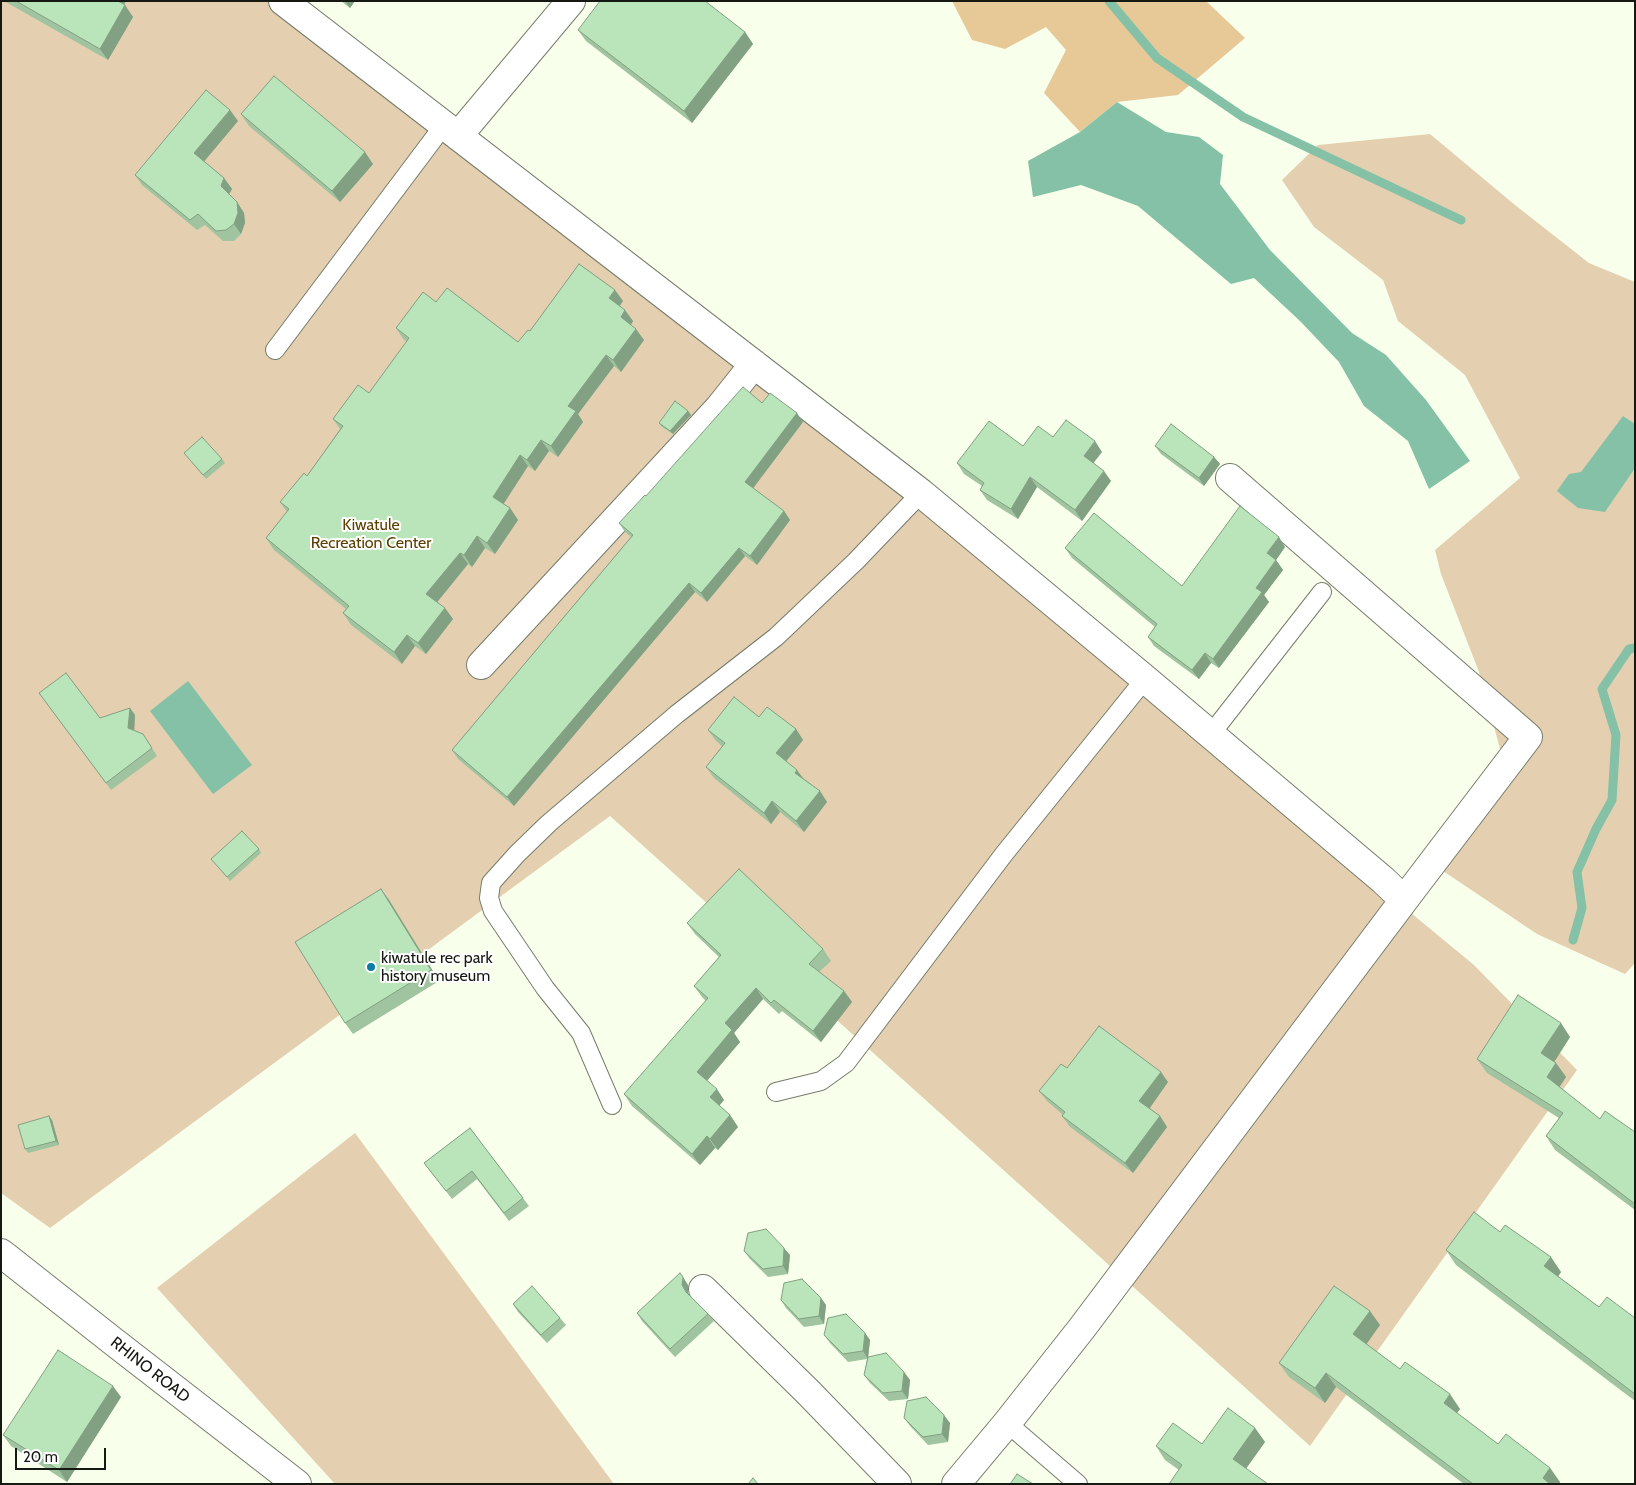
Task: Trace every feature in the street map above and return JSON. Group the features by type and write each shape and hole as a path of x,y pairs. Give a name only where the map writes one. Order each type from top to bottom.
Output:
{"street":[{"path":"283,1 921,493 1211,734 1404,900"},
{"path":"451,131 571,1"},
{"path":"481,664 719,408 754,364"},
{"path":"956,1484 1082,1328 1528,737 1230,478"},
{"name":"RHINO ROAD","path":"2,1253 297,1484"},
{"path":"703,1289 808,1392 897,1484"}],"lane":[{"path":"275,350 451,131"},
{"path":"612,1105 581,1033 546,988 493,911 489,898 491,883 549,823 676,714 776,637 856,561 921,493"},
{"path":"1211,734 1322,592"},
{"path":"776,1092 821,1081 846,1063 1004,854 1145,679"},
{"path":"1007,1423 1078,1484"}],"green space":[{"name":"Kiwatule Recreation Center","path":"1,1 307,1 1474,965 1577,1070 1310,1446 610,816 50,1228 1,1193"},
{"path":"1430,134 1515,205 1589,263 1635,282 1635,963 1625,974 1537,934 1434,865 1502,756 1479,672 1441,574 1435,550 1520,478 1465,375 1398,321 1383,280 1314,227 1282,180 1318,145"},
{"path":"355,1133 614,1484 335,1484 157,1288"}],"shaded area":[{"path":"952,1 1206,1 1245,38 1178,95 1117,102 1080,132 1044,93 1066,50 1046,27 1005,49 972,40"},
{"path":"1117,102 1166,132 1199,137 1223,155 1220,184 1270,250 1352,333 1386,355 1426,400 1470,461 1429,489 1408,441 1364,406 1339,362 1301,322 1254,278 1231,284 1138,206 1081,185 1033,197 1028,161 1080,132"},
{"path":"1623,416 1635,424 1635,468 1605,512 1578,508 1557,491 1569,474 1581,472"},
{"path":"188,681 252,765 213,794 150,711"}],"building":[{"path":"16,1 118,1 125,5 100,49"},
{"path":"600,1 705,1 745,32 684,111 578,30"},
{"path":"274,76 365,152 332,191 241,114"},
{"path":"206,90 230,110 194,153 224,178 221,186 237,202 238,213 234,224 226,230 216,231 198,214 190,220 135,175"},
{"path":"579,264 615,290 609,298 625,310 621,317 636,329 613,360 606,355 568,406 576,411 551,446 541,440 527,460 520,455 493,497 510,508 487,543 477,536 464,555 460,553 426,594 445,608 418,643 407,635 394,652 343,613 349,606 266,538 289,509 280,502 304,473 307,476 343,426 333,419 358,385 369,393 409,338 396,328 423,292 436,302 447,288 518,342 528,330 530,331"},
{"path":"743,387 762,403 770,393 797,413 745,482 784,511 750,556 739,548 701,593 689,583 507,797 452,750 633,535 619,523 646,496"},
{"path":"675,401 688,411 670,431 659,423"},
{"path":"1066,420 1095,441 1084,456 1104,471 1075,510 1030,477 1011,509 980,490 984,483 957,463 989,421 1023,446 1038,426 1053,437"},
{"path":"1171,424 1214,457 1199,478 1155,446"},
{"path":"202,437 222,459 203,475 184,453"},
{"path":"1240,506 1279,537 1267,553 1276,560 1256,588 1262,592 1213,659 1205,653 1192,670 1148,637 1157,624 1065,548 1094,513 1182,586"},
{"path":"66,673 100,718 130,708 128,728 143,734 152,748 106,783 39,693"},
{"path":"734,697 759,717 767,707 796,729 776,753 797,770 795,773 820,791 796,821 772,801 764,813 706,767 725,743 708,730"},
{"path":"242,831 259,849 227,877 211,859"},
{"path":"739,869 823,949 809,964 844,991 813,1031 774,1000 771,1003 756,988 725,1023 732,1030 697,1072 717,1089 710,1097 730,1115 710,1139 707,1136 692,1154 624,1094 708,998 694,986 721,955 687,923"},
{"name":"kiwatule rec park history museum","path":"381,889 431,970 345,1023 295,942"},
{"path":"1518,995 1561,1023 1541,1053 1556,1063 1547,1077 1600,1119 1605,1111 1635,1132 1635,1204 1546,1136 1563,1113 1477,1059"},
{"path":"1099,1026 1161,1072 1139,1101 1160,1116 1125,1163 1062,1116 1065,1112 1039,1091 1061,1064 1067,1068"},
{"path":"49,1116 56,1141 25,1149 18,1125"},
{"path":"470,1128 523,1198 504,1213 472,1171 446,1191 424,1163"},
{"path":"1474,1212 1500,1232 1505,1225 1551,1257 1544,1266 1599,1307 1607,1297 1635,1318 1635,1394 1446,1250"},
{"path":"766,1229 784,1248 783,1266 763,1269 744,1251 748,1233"},
{"path":"680,1273 683,1277 682,1285 686,1292 708,1314 670,1349 637,1313"},
{"path":"802,1279 821,1298 819,1316 799,1319 781,1300 784,1283"},
{"path":"532,1286 560,1318 541,1335 513,1304"},
{"path":"1334,1286 1370,1311 1353,1334 1400,1369 1405,1362 1450,1394 1444,1403 1498,1444 1506,1434 1550,1468 1543,1478 1550,1484 1473,1484 1326,1373 1315,1388 1279,1363"},
{"path":"846,1314 865,1333 863,1351 843,1354 824,1335 828,1318"},
{"path":"58,1350 113,1386 59,1470 3,1435"},
{"path":"886,1353 904,1372 902,1391 883,1393 864,1375 868,1357"},
{"path":"926,1397 944,1415 942,1434 923,1437 904,1418 907,1401"},
{"path":"1228,1408 1255,1428 1233,1459 1268,1484 1169,1484 1182,1465 1156,1446 1173,1423 1202,1444"},
{"path":"1017,1474 1033,1484 1010,1484"},
{"path":"753,1478 758,1484 748,1484"}],"waterway":[{"path":"1109,1 1157,58 1243,117 1461,220"},
{"path":"1573,940 1582,908 1577,872 1596,829 1612,800 1616,735 1602,689 1629,649 1635,648"}],"place":[{"name":"kiwatule rec park history museum","path":"371,967"}]}
